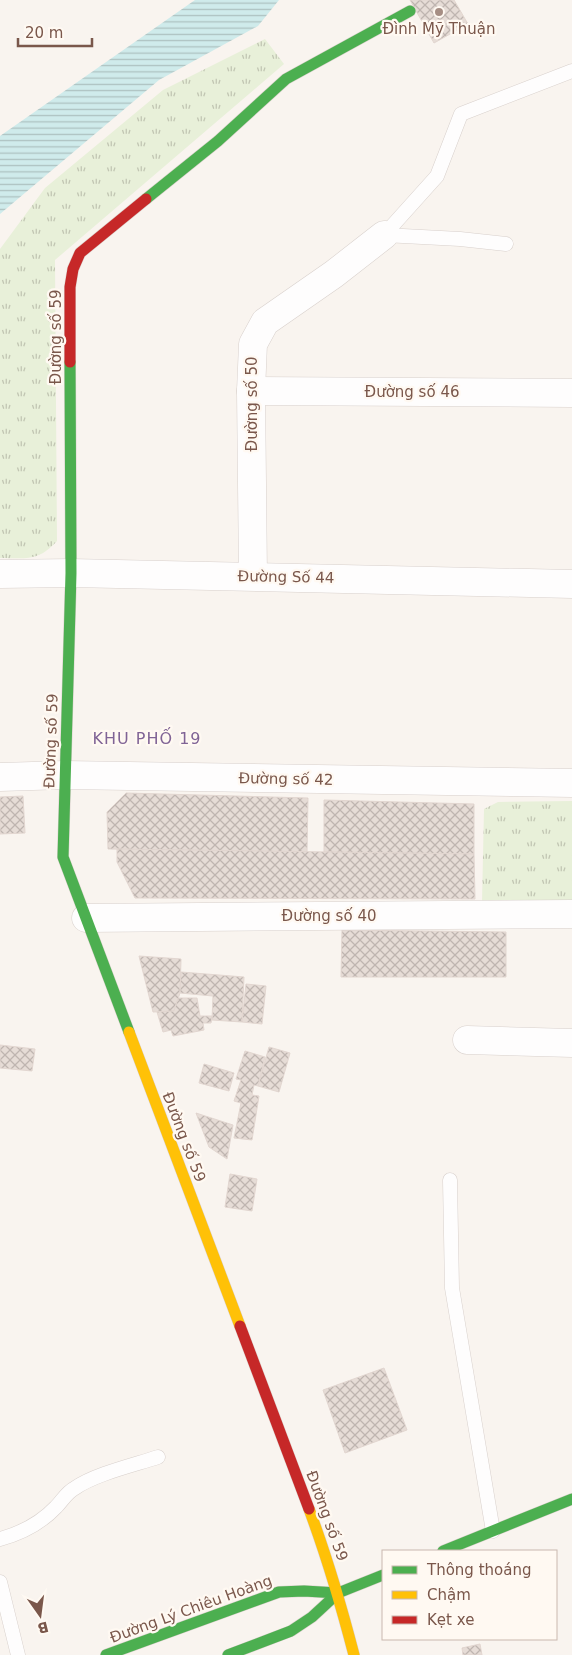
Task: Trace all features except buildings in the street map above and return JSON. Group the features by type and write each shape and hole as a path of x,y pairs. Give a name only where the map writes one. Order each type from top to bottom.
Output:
{"street":[{"name":"Đường số 59","path":"354,1655 324,1549 63,857 71,572 70,286 73,269 80,253 218,141 286,79 410,11"},
{"name":"Đường số 50","path":"254,576 251,391 253,344 265,322 334,274 384,235"},
{"name":"Đường số 46","path":"251,391 572,393"},
{"name":"Đường Số 44","path":"0,574 71,572 572,584"},
{"name":"Đường số 42","path":"0,777 65,776 572,783"},
{"name":"Đường số 40","path":"86,918 572,914"},
{"path":"467,1040 572,1043"},
{"path":"446,1550 572,1499"},
{"path":"228,1655 292,1631 312,1617 338,1593 382,1575"},
{"name":"Đường Lý Chiêu Hoàng","path":"106,1655 279,1592 338,1593"}],"lane":[{"path":"384,235 437,176 462,114 572,71"},
{"path":"384,235 460,238 506,244"},
{"path":"450,1180 452,1288 493,1531"},
{"path":"0,1539 19,1534 39,1523 73,1488 88,1480 158,1457"},
{"path":"0,1582 18,1655"}],"green space":[{"path":"265,39 284,64 55,260 57,541 44,553 37,556 0,558 0,249 45,188 163,90"},
{"path":"572,801 572,902 482,902 484,809 498,802"}],"water":[{"path":"195,0 279,0 258,26 159,80 0,214 0,136"}],"traffic: fast":[{"path":"146,199 218,141 286,79 410,11"},
{"path":"70,362 71,573 63,857 129,1032"},
{"path":"445,1550 572,1499"},
{"path":"228,1655 291,1631 312,1617 338,1593 382,1575"},
{"path":"106,1655 279,1592 338,1593"}],"traffic: slow":[{"path":"129,1032 240,1326"},
{"path":"309,1509 322,1545 354,1655"}],"traffic: jam":[{"path":"70,362 70,287 73,269 80,253 146,199"},
{"path":"240,1326 309,1509"}],"place":[{"name":"Đình Mỹ Thuận","path":"439,12"}],"district":[{"name":"KHU PHỐ 19","path":"147,738"}]}
